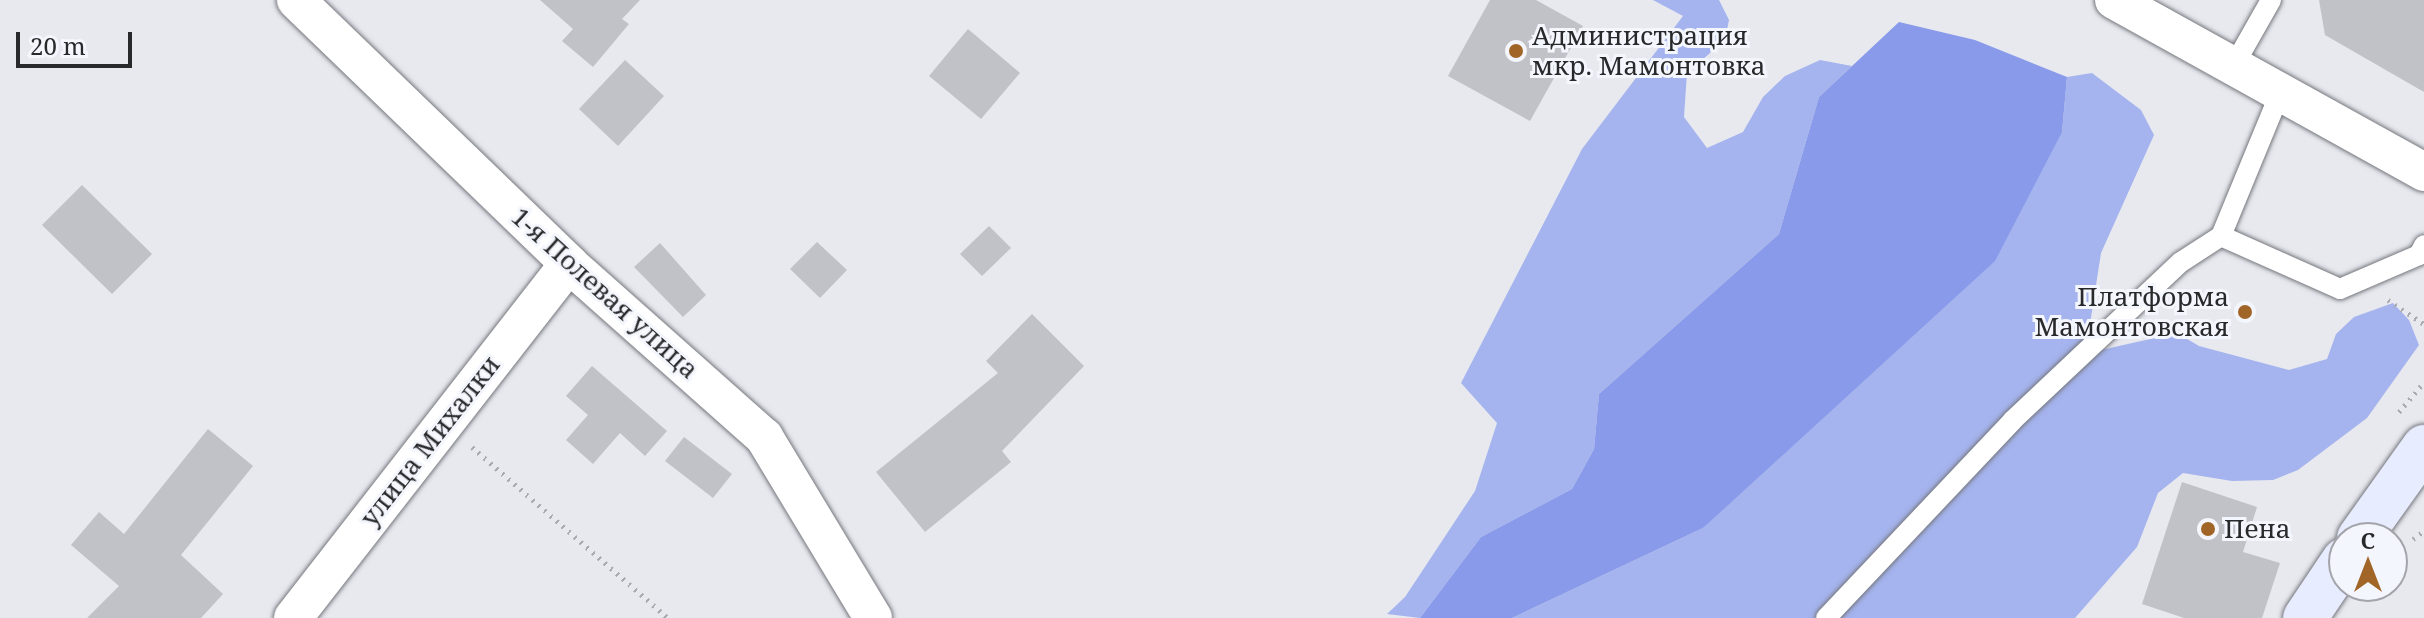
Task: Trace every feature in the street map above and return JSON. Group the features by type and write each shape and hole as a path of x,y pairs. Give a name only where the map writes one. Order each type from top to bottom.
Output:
{"main road":[{"path":"2370,522 2424,447"},
{"path":"2305,618 2328,584"}],"street":[{"name":"1-я Полевая улица","path":"296,0 569,264 764,437 873,618"},
{"path":"2114,0 2424,172"},
{"name":"улица Михалки","path":"301,615 444,422 569,264"}],"lane":[{"path":"2233,67 2271,0"},
{"path":"1826,618 2012,421 2181,262 2221,236 2280,93"},
{"path":"2221,236 2340,289 2419,255 2424,245"}],"path":[{"path":"2404,308 2424,324"},
{"path":"444,422 668,618"}],"shaded area":[{"path":"1653,0 1719,0 1729,20 1725,40 1687,73 1684,117 1707,148 1743,132 1763,97 1785,76 1820,60 1852,66 1819,97 1779,234 1599,394 1594,449 1572,489 1481,537 1420,618 1387,614 1405,597 1475,491 1497,423 1461,383 1582,149 1683,16"},
{"path":"1899,22 1975,40 2067,77 2062,132 1995,261 1703,528 1512,618 1420,618 1481,537 1572,489 1594,449 1599,394 1779,234 1819,97"},
{"path":"2092,73 2141,110 2154,135 2101,253 2090,324 2101,350 2177,333 2199,346 2289,370 2327,359 2336,334 2354,317 2393,303 2409,320 2419,345 2367,418 2298,470 2273,480 2232,481 2183,473 2158,493 2137,547 2075,618 1512,618 1703,528 2062,132 2067,77"}],"building":[{"path":"540,0 640,0 622,19 629,24 593,67 562,41 573,29"},
{"name":"Администрация мкр. Мамонтовка","path":"1490,0 1536,0 1583,26 1530,121 1448,76"},
{"path":"2319,0 2424,0 2424,92 2325,35"},
{"path":"968,29 1020,73 981,119 929,76"},
{"path":"625,60 664,96 618,146 579,109"},
{"path":"82,185 152,254 112,294 42,225"},
{"path":"989,226 1011,248 982,276 960,254"},
{"path":"817,242 847,270 820,298 790,269"},
{"path":"660,243 706,295 683,317 634,267"},
{"path":"1032,314 1084,366 1002,451 1011,462 925,532 876,472 998,373 986,361"},
{"path":"592,366 667,431 645,456 620,433 593,464 566,440 588,415 566,396"},
{"path":"208,429 253,466 181,555 223,594 201,618 87,618 119,586 71,545 99,512 124,534"},
{"path":"684,437 732,474 713,498 665,461"},
{"name":"Пена","path":"2182,482 2257,507 2243,552 2280,563 2262,618 2184,618 2142,604"}],"place":[{"name":"Администрация мкр. Мамонтовка","path":"1516,51"},
{"name":"Платформа Мамонтовская","path":"2245,312"},
{"name":"Пена","path":"2208,529"}]}
